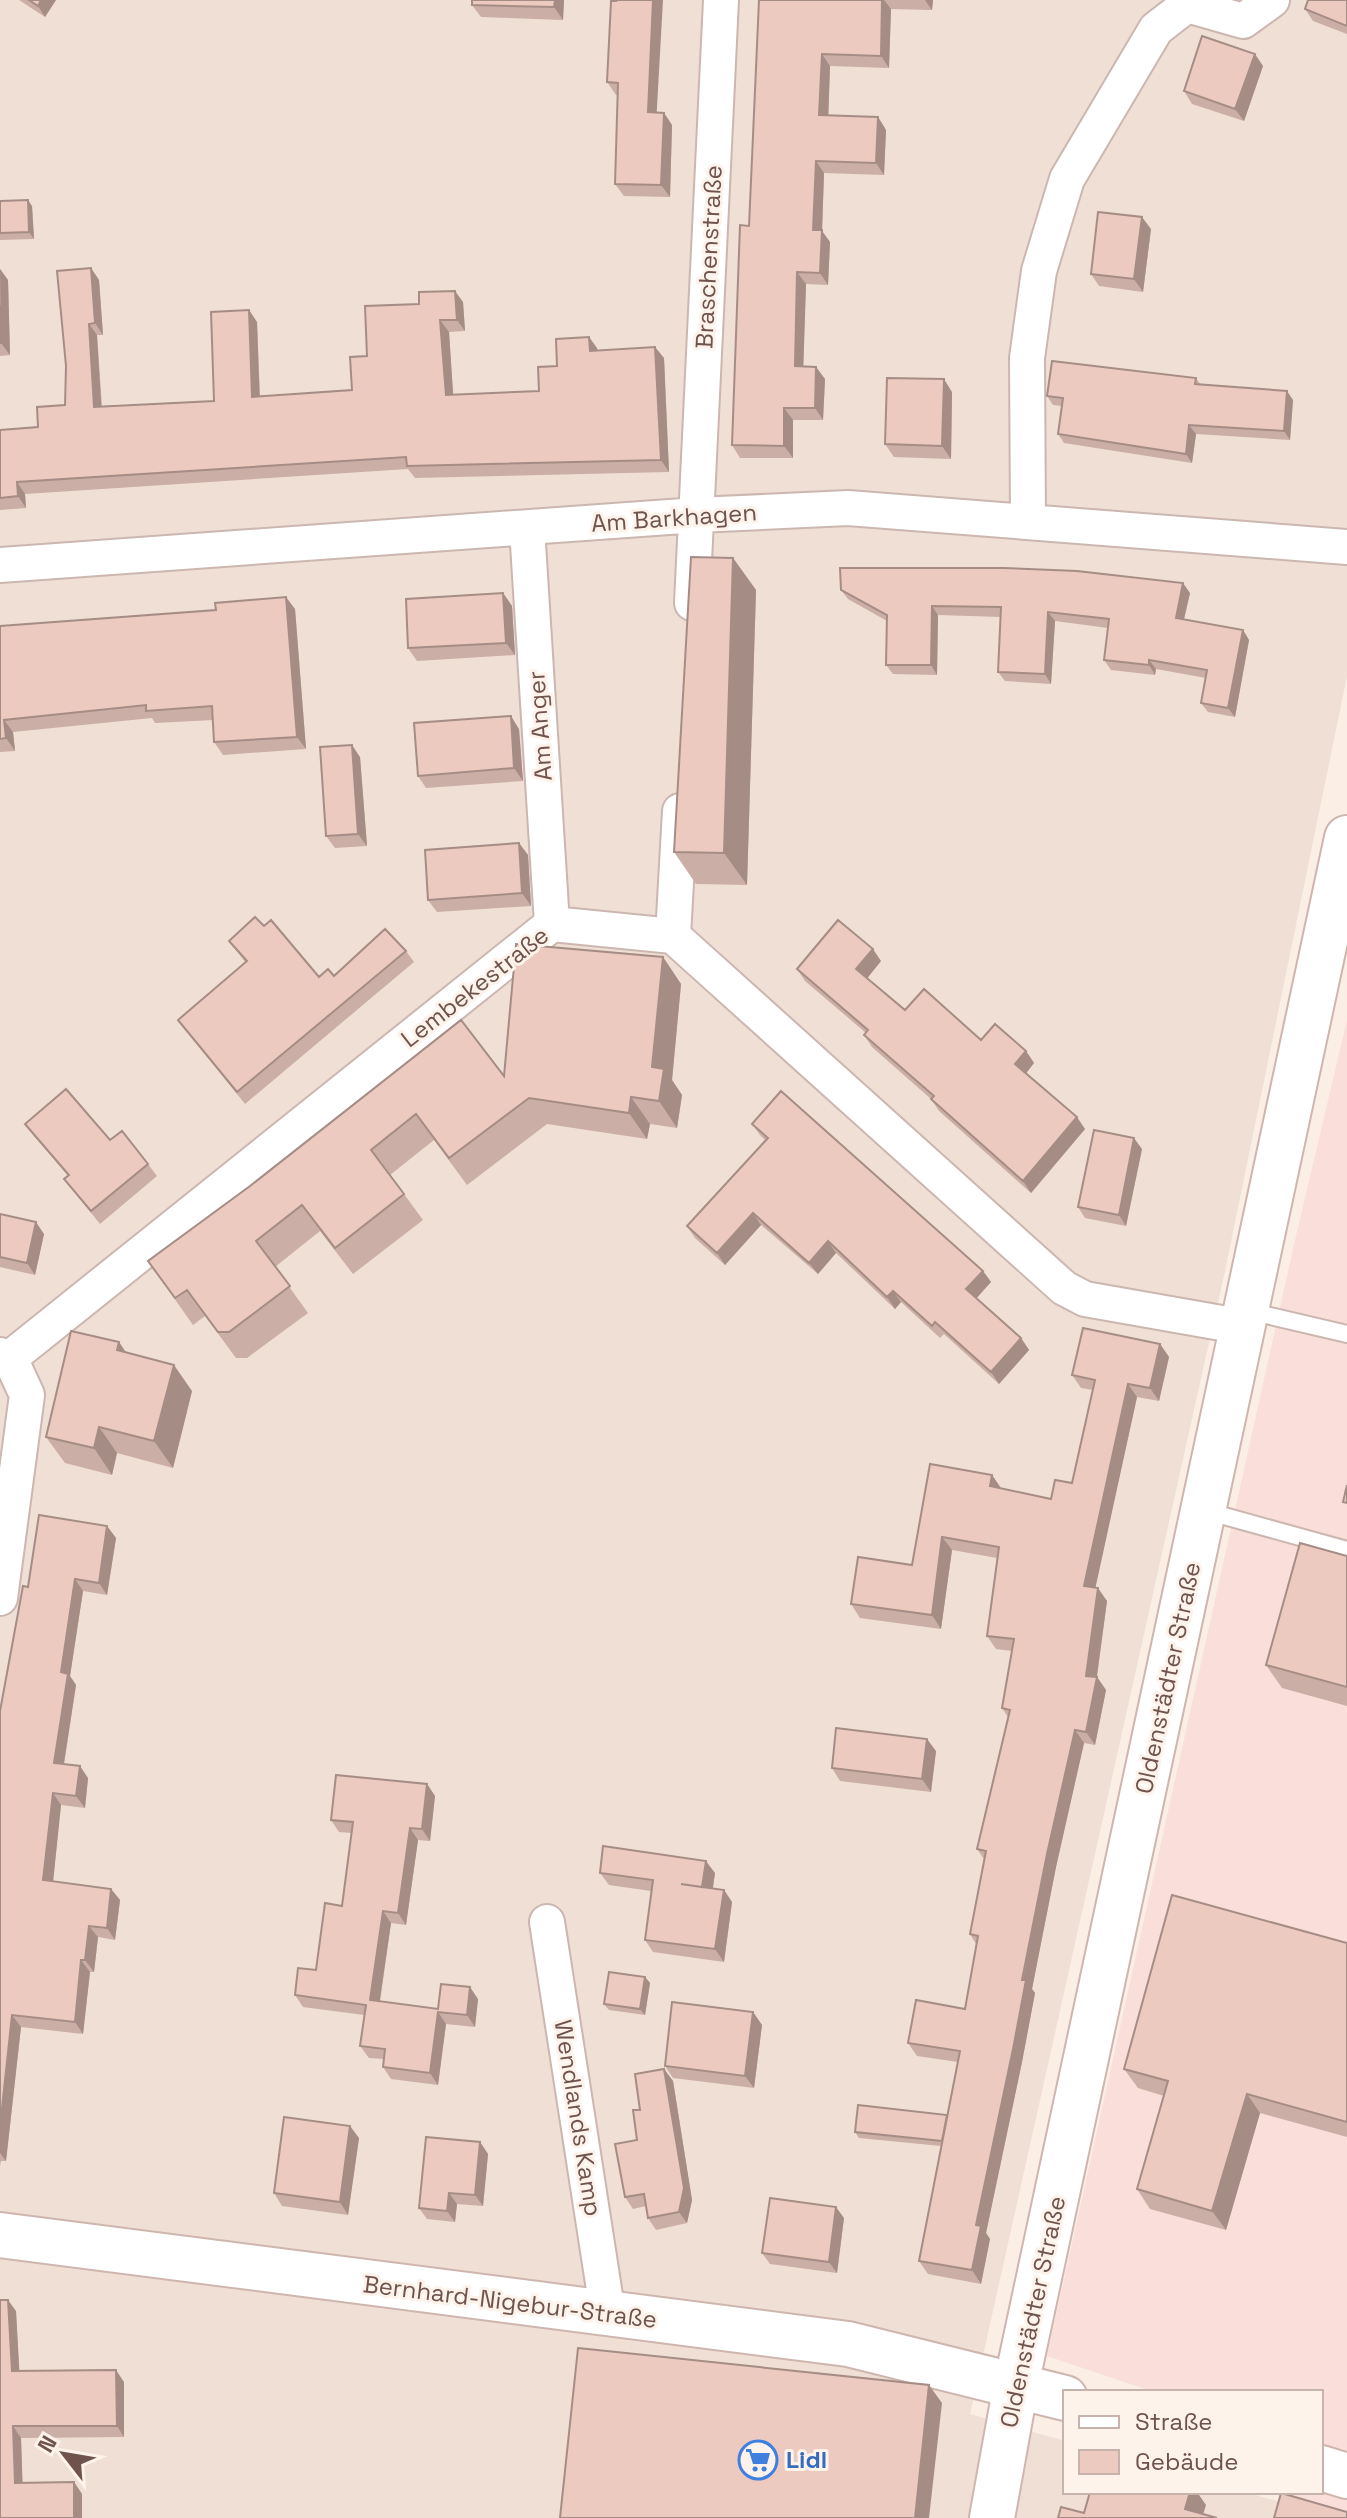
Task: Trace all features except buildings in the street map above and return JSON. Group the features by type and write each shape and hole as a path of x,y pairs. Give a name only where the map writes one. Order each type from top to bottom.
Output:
{"street":[{"name":"Braschenstraße","path":"697,515 721,0"},
{"path":"1028,521 1027,358 1039,271 1067,179 1156,29 1187,5 1243,21 1272,0"},
{"name":"Am Barkhagen","path":"0,565 697,515 848,508 1347,547"},
{"path":"690,640 697,515"},
{"name":"Am Anger","path":"527,528 552,924"},
{"path":"682,780 673,936 1064,1288 1085,1299 1246,1318"},
{"name":"Oldenstädter Straße","path":"992,2518 1016,2385 1347,838"},
{"name":"Lembekestraße","path":"5,1357 552,924 673,936"},
{"path":"0,1598 27,1395 5,1357"},
{"name":"Wendlands Kamp","path":"547,1922 608,2315"},
{"name":"Bernhard-Nigebur-Straße","path":"0,2235 848,2344 1063,2397"},
{"path":"1323,2469 1347,2476"}],"lane":[{"path":"1246,1318 1347,1334"},
{"path":"1204,1511 1347,1550"}],"shaded area":[{"path":"0,0 1347,0 1347,676 1225,1271 970,2414 1063,2440 1063,2494 1252,2494 1291,2505 1287,2518 0,2518"},
{"path":"1347,1020 1347,2518 1284,2518 1290,2494 1323,2494 1323,2390 1148,2390 1047,2356 1293,1249"}],"place":[{"name":"Lidl","path":"758,2460"}]}
